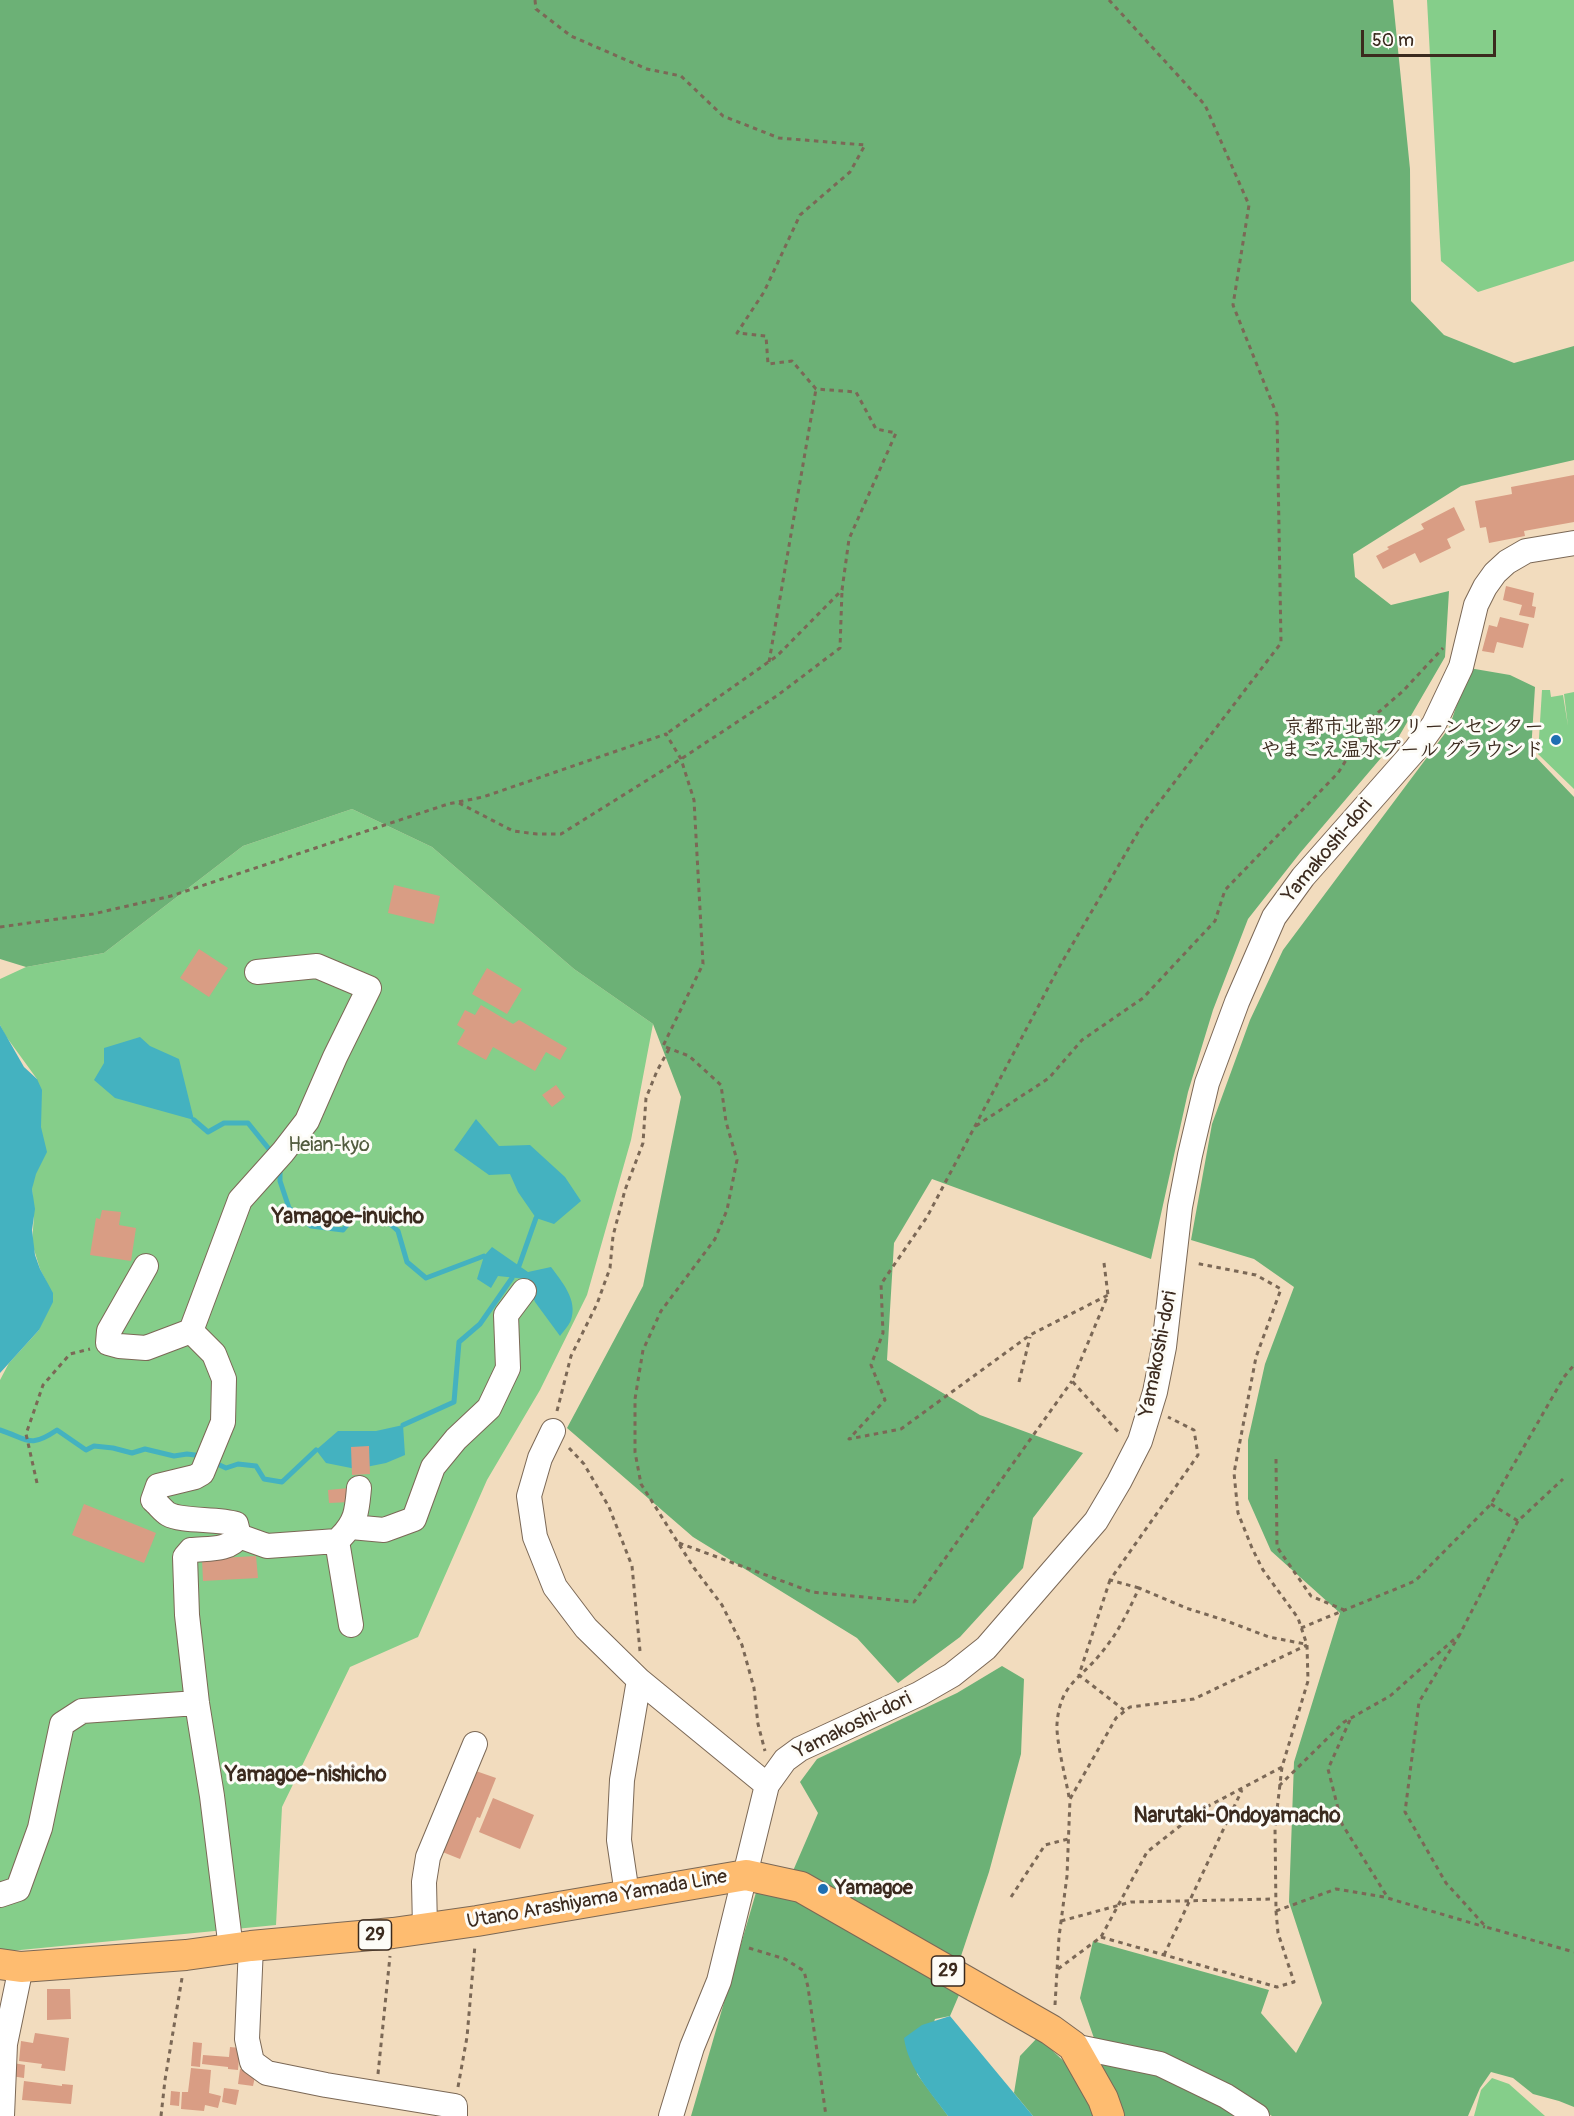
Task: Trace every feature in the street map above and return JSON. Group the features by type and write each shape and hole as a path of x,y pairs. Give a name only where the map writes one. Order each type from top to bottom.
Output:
{"main road":[{"name":"Utano Arashiyama Yamada Line","path":"10,1966 186,1955 393,1933 746,1875 801,1887 1062,2038 1103,2099 1109,2116"}],"street":[{"name":"Yamakoshi-dori","path":"771,1779 785,1760 800,1749 919,1694 952,1676 986,1648 1096,1521 1135,1451 1150,1408 1164,1347 1176,1259 1180,1207 1207,1083 1237,1002 1274,917 1303,877 1416,749 1434,724 1461,667 1476,605 1485,586 1495,573 1507,562 1526,551 1574,543"},
{"path":"146,1266 109,1331 108,1343 146,1348 190,1331 240,1200 307,1121 369,988 317,966 257,972"},
{"path":"239,1536 267,1546 384,1530 414,1519 433,1467 456,1439 489,1408 508,1368 506,1315 524,1291"},
{"path":"190,1331 214,1354 224,1379 223,1422 202,1473 195,1477 158,1486 153,1500 168,1514 195,1519 224,1520 236,1524 239,1536 234,1543 227,1546 191,1550 185,1557 187,1615 197,1703 241,1948 247,2039 252,2062 267,2073 455,2111"},
{"path":"553,1431 540,1458 529,1496 536,1537 555,1587 586,1628 639,1680 771,1779 719,1981 683,2071 671,2116"},
{"path":"351,1625 344,1534 357,1511 358,1488"},
{"path":"627,1894 619,1840 621,1790 639,1680"},
{"path":"0,1895 18,1889 40,1828 62,1724 82,1711 197,1703"},
{"path":"425,1928 424,1882 428,1857 475,1744"},
{"path":"2,2116 10,1966"},
{"path":"1062,2038 1160,2064 1226,2096 1257,2116"}],"path":[{"path":"457,802 513,831 561,834 778,695 840,648 842,590 849,539 896,434 876,429 856,392 816,389 792,361 768,364 766,336 737,333 764,291 800,215 850,172 865,145 779,138 723,116 681,76 647,69 571,36 536,9 535,0"},
{"path":"1108,1295 1030,1335 901,1429 849,1439 885,1400 871,1365 883,1332 881,1284 927,1217 1058,969 1144,822 1281,643 1277,415 1233,305 1249,205 1205,105 1109,0"},
{"path":"769,662 816,389"},
{"path":"0,927 93,914 171,896 457,802 483,797 666,734 777,656 842,590"},
{"path":"974,1127 1049,1078 1082,1040 1143,998 1215,921 1225,890 1338,773 1373,717 1403,691 1450,641"},
{"path":"666,734 681,759 694,800 703,964 663,1046 688,1056 722,1085 726,1122 737,1160 728,1210 715,1239 661,1311 644,1350 635,1399 634,1452 641,1484 694,1568 722,1605 742,1645 754,1688 758,1725 771,1779"},
{"path":"639,1680 641,1658 632,1566 609,1507 584,1464 553,1431 571,1356 597,1304 610,1268 613,1236 625,1190 643,1143 646,1098 669,1049"},
{"path":"1101,1937 1277,1987 1294,1982 1278,1933 1274,1899 1275,1827 1282,1767 1308,1681 1307,1645 1298,1618 1263,1570 1252,1548 1238,1513 1234,1473 1256,1356 1281,1289 1256,1275 1176,1259"},
{"path":"678,1542 812,1593 914,1602 1072,1381 1108,1295 1104,1263"},
{"path":"1019,1382 1030,1335"},
{"path":"37,1483 26,1434 43,1385 70,1354 108,1343"},
{"path":"1301,1628 1415,1581 1491,1504 1564,1377 1574,1365"},
{"path":"1072,1381 1135,1451"},
{"path":"1079,1675 1110,1580 1198,1455 1194,1430 1150,1408"},
{"path":"1276,1459 1277,1546 1311,1596 1344,1610"},
{"path":"1486,1927 1446,1883 1405,1812 1419,1702 1460,1634 1518,1521 1563,1479"},
{"path":"1491,1504 1518,1521"},
{"path":"1110,1580 1139,1588 1186,1608 1269,1637 1307,1645"},
{"path":"1062,2038 1057,1989 1061,1921 1067,1876 1070,1799 1056,1726 1062,1696 1079,1675 1103,1652 1126,1616 1139,1588"},
{"path":"1279,1786 1344,1722 1390,1696 1460,1634"},
{"path":"1070,1799 1116,1718 1125,1710 1130,1707 1194,1699 1307,1645"},
{"path":"1079,1675 1125,1710"},
{"path":"1351,1719 1328,1769 1342,1824 1388,1898"},
{"path":"1058,1969 1101,1937 1147,1852 1199,1811 1282,1767"},
{"path":"1164,1955 1243,1788"},
{"path":"1011,1897 1045,1845 1068,1839"},
{"path":"1276,1911 1336,1889 1388,1898 1574,1952"},
{"path":"1061,1921 1131,1902 1274,1899"},
{"path":"455,2111 467,2037 477,1921"},
{"path":"378,2094 393,1933"},
{"path":"729,1943 785,1959 804,1971 826,2116"},
{"path":"161,2116 186,1955"}],"green space":[{"path":"0,0 1393,0 1410,169 1411,301 1444,335 1514,363 1574,346 1574,460 1461,486 1353,554 1355,577 1391,605 1449,591 1445,657 1398,738 1300,853 1248,919 1213,1010 1188,1092 1151,1259 932,1179 894,1243 887,1360 980,1415 1083,1453 1033,1518 1023,1568 960,1637 898,1683 857,1638 693,1537 567,1428 643,1286 681,1097 653,1024 574,969 432,847 352,809 243,846 104,953 26,967 0,959"},
{"path":"1427,0 1574,0 1574,261 1478,292 1441,261"},
{"path":"1469,668 1510,675 1535,687 1531,752 1574,797 1574,2107 1533,2094 1513,2078 1491,2072 1480,2088 1468,2116 1272,2116 1229,2089 1095,2041 1080,1998 1093,1941 1269,1990 1261,2013 1296,2053 1322,2003 1289,1902 1294,1762 1340,1613 1271,1551 1248,1499 1248,1440 1265,1364 1294,1287 1254,1259 1191,1240 1212,1124 1250,1020 1283,950 1449,728"},
{"name":"京都市北部クリーンセンター やまごえ温水プール グラウンド","path":"1542,690 1550,690 1551,697 1563,695 1568,726 1564,694 1574,692 1574,789 1538,754"},
{"name":"Heian-kyo","path":"352,809 432,847 574,969 653,1024 631,1140 587,1295 540,1390 487,1480 418,1637 350,1667 282,1807 276,1925 0,1952 0,1380 9,1363 39,1330 46,1281 32,1243 37,1079 0,1025 0,979 26,967 104,953 243,846"},
{"path":"1002,1666 1024,1679 1021,1754 989,1872 950,1989 959,1995 950,2016 935,2019 917,2074 948,2116 691,2116 757,1889 783,1894 818,1813 800,1782 817,1759 957,1693"},
{"path":"1038,2037 1088,2084 1100,2116 1033,2116 1014,2093 1020,2056"},
{"path":"1098,2061 1157,2072 1242,2116 1121,2116"},
{"path":"1492,2078 1509,2084 1545,2116 1474,2116 1481,2090"}],"water":[{"path":"0,1025 24,1067 37,1079 42,1090 41,1127 47,1152 36,1174 32,1189 35,1209 32,1230 35,1255 53,1293 53,1302 39,1330 0,1373"},
{"path":"140,1037 150,1046 179,1059 194,1120 115,1098 94,1080 104,1063 104,1048"},
{"path":"476,1119 499,1146 530,1145 565,1177 581,1201 554,1224 536,1218 518,1192 510,1174 489,1175 454,1150"},
{"path":"492,1247 528,1272 551,1267 568,1292 572,1305 571,1320 560,1336 535,1302 526,1279 498,1276 491,1288 477,1279 484,1256"},
{"path":"403,1425 405,1455 386,1463 356,1469 326,1463 316,1450 338,1431 376,1431"},
{"path":"950,2016 1033,2116 948,2116 915,2070 904,2038 922,2025"}],"building":[{"path":"1574,475 1574,522 1524,531 1525,536 1489,543 1486,527 1480,528 1475,501 1512,494 1511,487"},
{"path":"1454,507 1465,530 1447,539 1451,548 1420,563 1415,553 1383,569 1376,556 1389,549 1387,547 1424,529 1421,524"},
{"path":"1506,586 1534,593 1532,606 1536,607 1534,618 1519,615 1522,605 1503,600"},
{"path":"1500,617 1529,624 1523,648 1497,642 1494,653 1482,651 1489,625 1497,627"},
{"path":"394,885 440,896 434,924 388,913"},
{"path":"199,949 228,968 209,997 180,978"},
{"path":"487,968 522,989 507,1014 472,994"},
{"path":"481,1005 513,1024 519,1020 567,1048 560,1060 546,1052 535,1071 493,1047 486,1060 457,1044 465,1030 457,1025 465,1010 475,1015"},
{"path":"556,1085 565,1097 552,1107 542,1095"},
{"path":"102,1210 121,1212 119,1225 136,1228 131,1261 90,1255 96,1218 100,1219"},
{"path":"369,1446 370,1474 352,1475 351,1447"},
{"path":"349,1488 350,1502 329,1503 328,1490"},
{"path":"84,1504 156,1533 144,1563 72,1535"},
{"path":"256,1556 258,1578 203,1581 202,1559"},
{"path":"473,1770 496,1778 460,1859 440,1851"},
{"path":"493,1798 534,1815 520,1849 479,1832"},
{"path":"47,1989 70,1989 71,2019 47,2020"},
{"path":"35,2033 69,2038 65,2071 41,2068 42,2064 19,2061 21,2041 33,2043"},
{"path":"193,2042 202,2043 200,2067 191,2066"},
{"path":"230,2047 240,2048 238,2070 202,2064 203,2055 229,2057"},
{"path":"13,2063 25,2065 24,2078 11,2076"},
{"path":"191,2068 211,2070 209,2093 221,2096 218,2108 205,2105 204,2111 181,2109 182,2092 188,2092"},
{"path":"240,2069 256,2072 253,2086 238,2084"},
{"path":"24,2081 62,2086 62,2084 73,2085 71,2104 22,2100"},
{"path":"224,2088 239,2090 236,2105 222,2102"},
{"path":"171,2091 180,2092 179,2106 170,2105"}],"waterway":[{"path":"194,1120 208,1132 224,1123 248,1123 273,1154"},
{"path":"280,1168 280,1181 289,1208 311,1226 343,1230 356,1214 377,1212 398,1231 407,1262 426,1278 484,1256"},
{"path":"519,1266 536,1218"},
{"path":"403,1425 454,1402 459,1342 480,1324 512,1278"},
{"path":"0,1430 34,1441 57,1430 86,1450 94,1446 132,1453 145,1449 174,1456 187,1454 203,1456"},
{"path":"213,1462 226,1468 238,1464 256,1466 264,1479 282,1482 316,1450"}],"place":[{"name":"京都市北部クリーンセンター やまごえ温水プール グラウンド","path":"1556,740"},
{"name":"Yamagoe","path":"823,1889"}],"district":[{"name":"Yamagoe-inuicho","path":"348,1218"},
{"name":"Yamagoe-nishicho","path":"306,1776"},
{"name":"Narutaki-Ondoyamacho","path":"1237,1817"}]}
